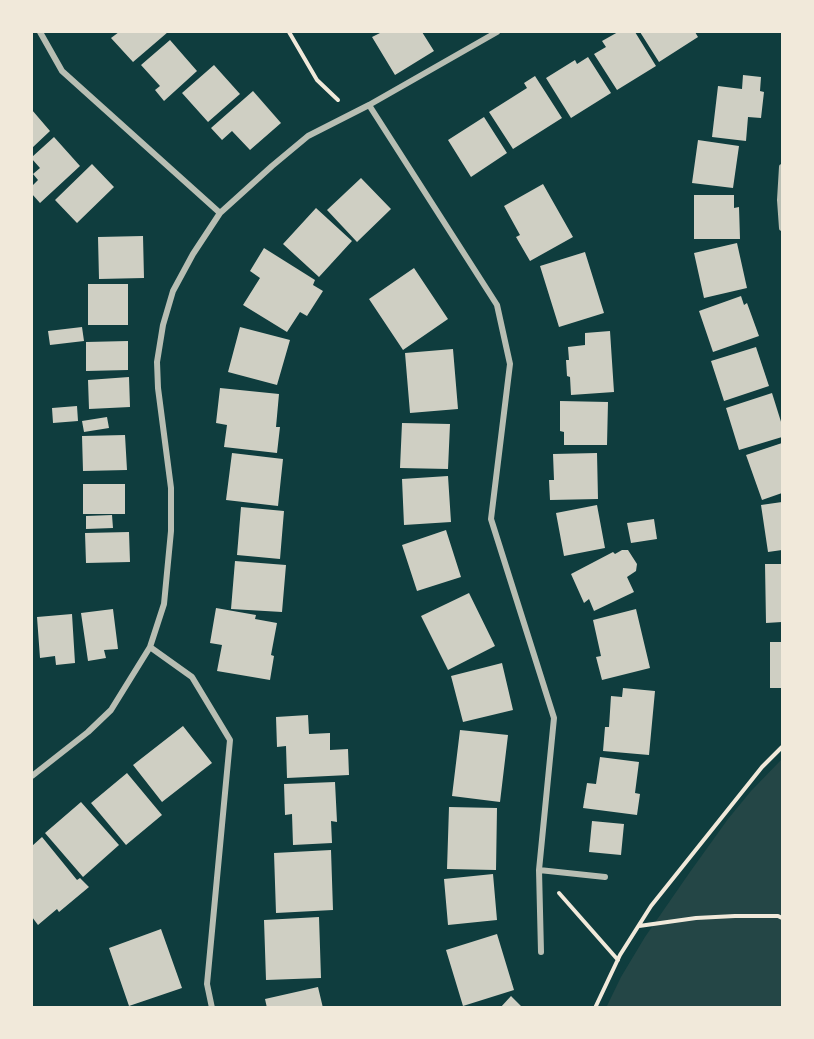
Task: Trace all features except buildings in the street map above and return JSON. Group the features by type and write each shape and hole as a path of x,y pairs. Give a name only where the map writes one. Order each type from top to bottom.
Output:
{"street":[{"path":"40,32 62,70 220,213"},
{"path":"32,776 88,732 111,710 150,647 164,604 171,531 171,488 158,388 157,362 163,325 173,291 193,254 220,213 308,136 369,105 498,32"},
{"path":"369,105 497,304 510,364 491,519 554,718 539,870 541,952"},
{"path":"783,167 780,200 783,228"},
{"path":"150,647 192,677 230,740 207,984 213,1008"},
{"path":"539,870 605,877"}],"path":[{"path":"289,32 317,80 349,115"},
{"path":"595,1008 618,960 651,906 762,767 783,747"},
{"path":"539,870 618,960"},
{"path":"639,926 725,916 778,916 783,918"}],"shaded area":[{"path":"782,759 782,1007 606,1008 645,937 690,872 728,819"}]}
